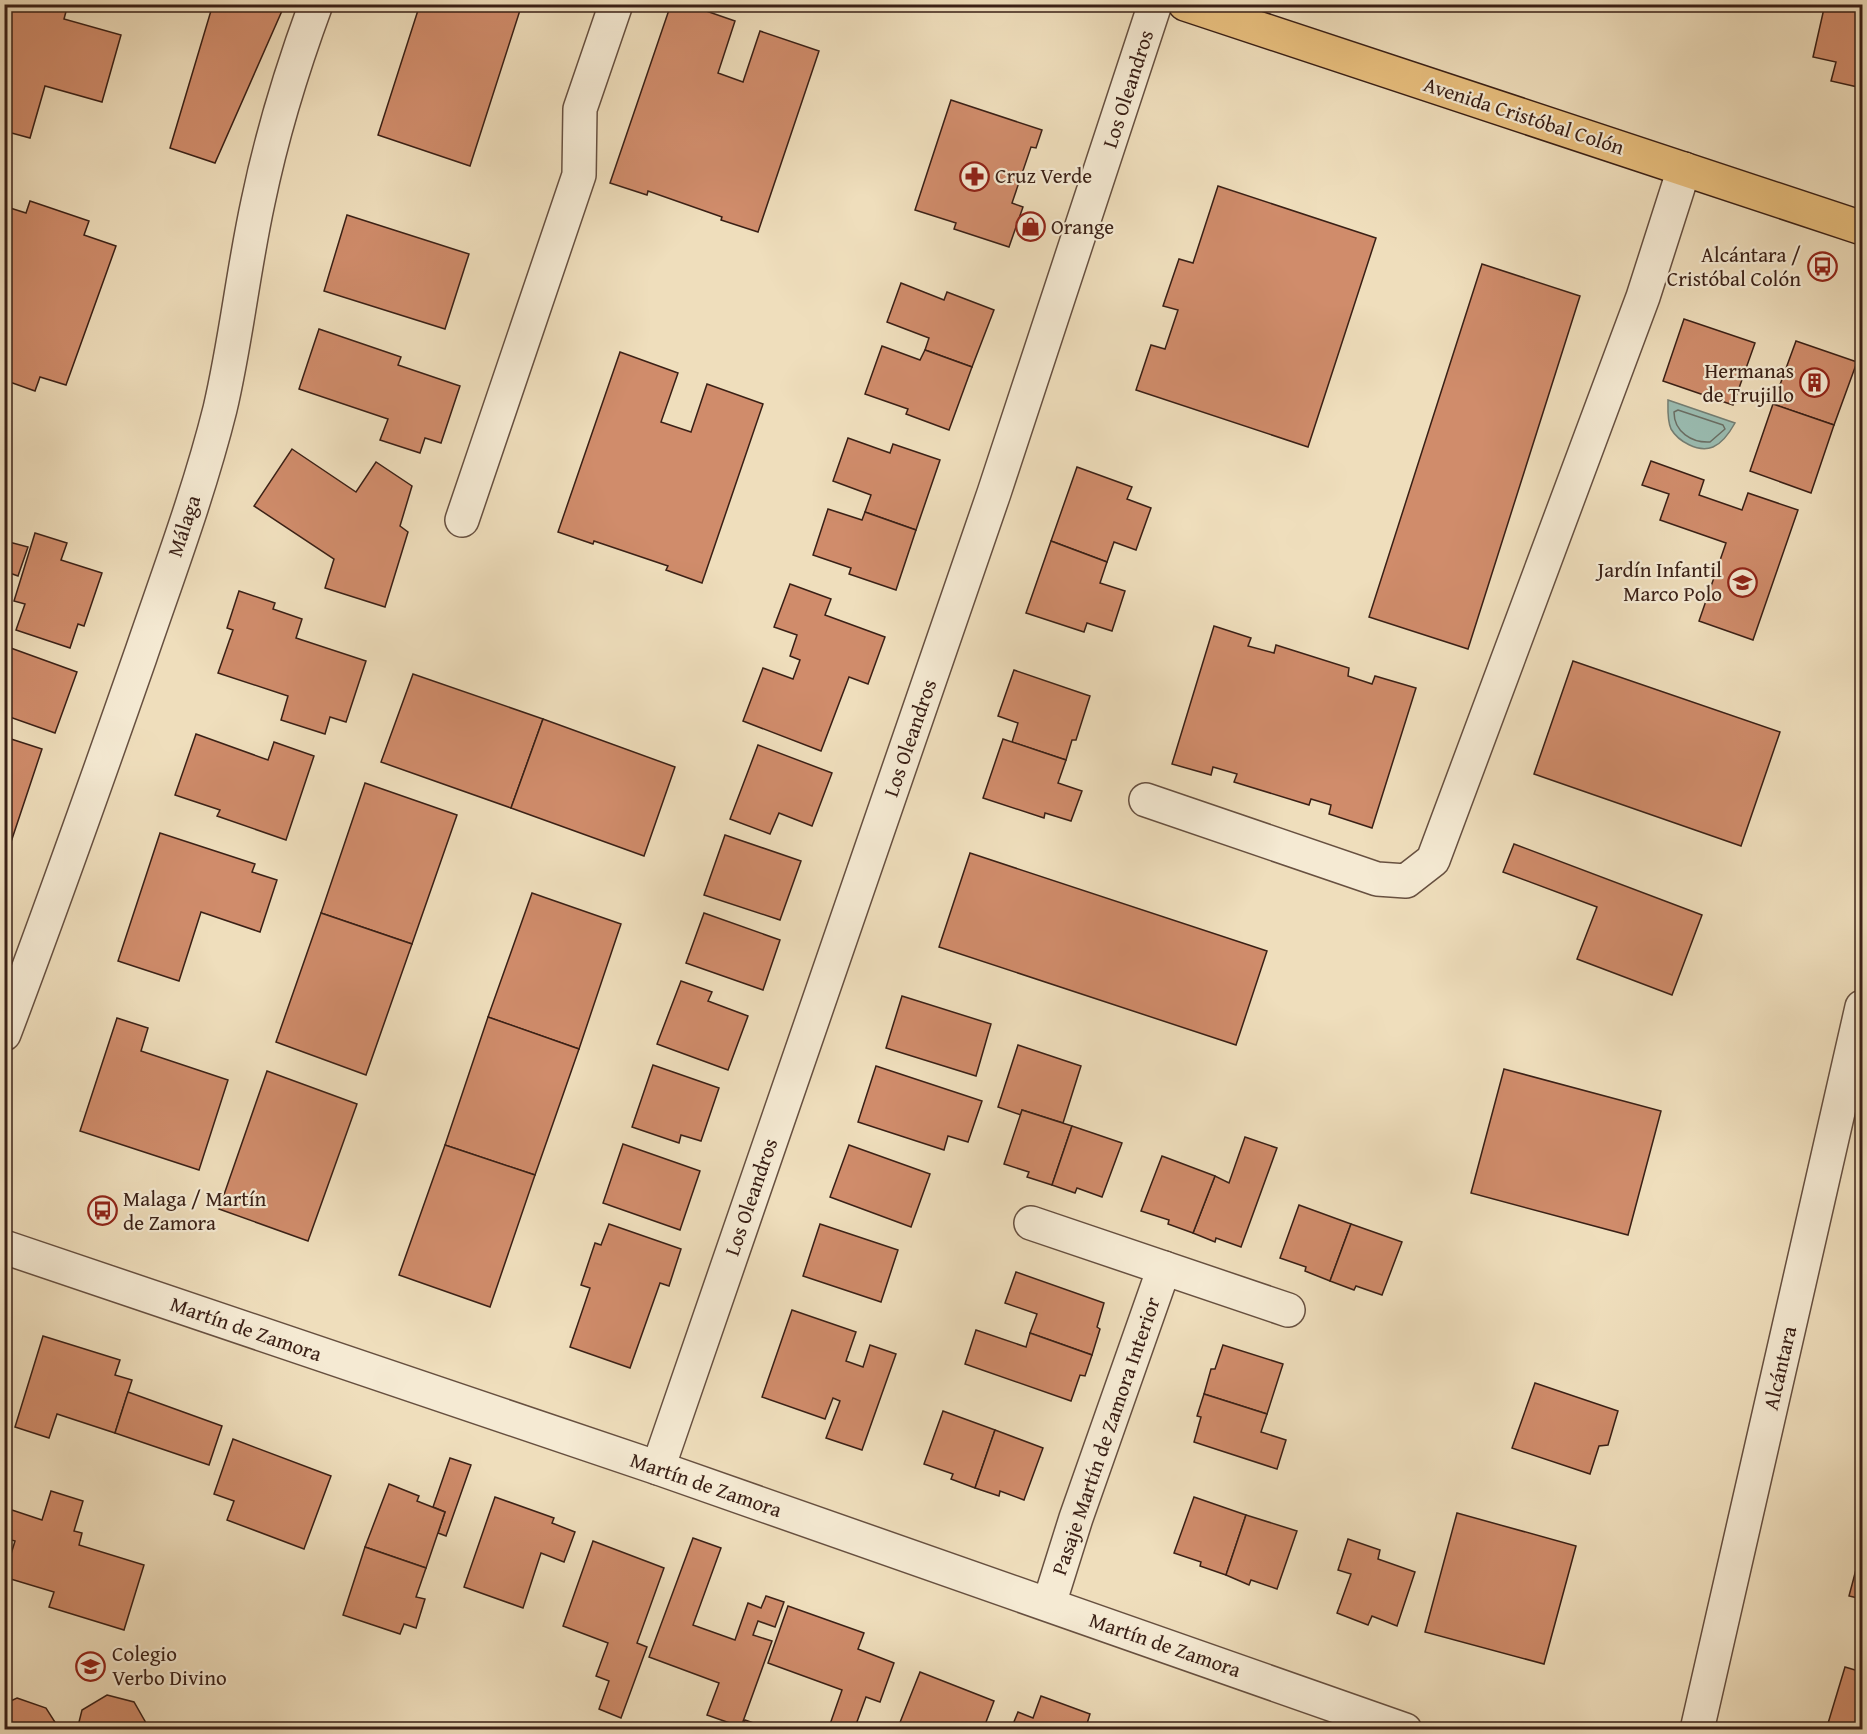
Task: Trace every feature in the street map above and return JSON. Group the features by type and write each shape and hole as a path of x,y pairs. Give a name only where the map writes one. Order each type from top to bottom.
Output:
{"main road":[{"name":"Avenida Cristóbal Colón","path":"1185,4 1222,10 1684,170 1863,228"}],"street":[{"name":"Málaga","path":"4,1034 75,844 180,543 219,410 258,203 274,134 293,68 316,4"},
{"path":"462,520 579,175 580,109 616,4"},
{"name":"Los Oleandros","path":"658,1468 974,550 1155,4"},
{"path":"1146,800 1377,879 1406,881 1433,860 1643,297 1684,170"},
{"name":"Alcántara","path":"1697,1730 1863,1007"},
{"path":"1031,1223 1288,1310"},
{"name":"Martín de Zamora","path":"4,1247 658,1468 1405,1730"},
{"name":"Pasaje Martín de Zamora Interior","path":"1049,1604 1076,1518 1164,1268"}],"water":[{"path":"1668,400 1735,423 1726,437 1713,447 1701,448 1689,445 1671,429 1668,418"}],"building":[{"path":"4,4 68,4 64,19 121,35 102,102 45,86 30,138 4,131"},
{"path":"213,4 285,4 215,163 170,148"},
{"path":"420,4 522,4 470,166 378,135"},
{"path":"671,4 686,4 735,21 718,73 743,82 760,31 819,51 758,232 648,191 647,195 610,183"},
{"path":"1825,4 1862,4 1862,88 1831,81 1836,62 1813,57"},
{"name":"Cruz Verde","path":"951,100 1042,130 1036,148 1031,147 1012,203 1023,207 1009,247 954,229 956,223 915,210"},
{"path":"1218,186 1376,238 1308,447 1136,390 1151,345 1165,349 1178,310 1163,306 1179,259 1193,263"},
{"path":"30,201 89,221 84,235 116,246 66,385 40,377 35,391 4,380 4,206 26,213"},
{"path":"347,215 469,254 445,329 324,291"},
{"path":"1482,264 1580,296 1468,649 1369,617"},
{"path":"901,283 944,300 947,292 994,310 972,367 925,350 929,338 887,322"},
{"path":"1684,319 1755,343 1733,405 1663,381"},
{"path":"319,329 401,357 398,365 460,386 441,443 425,438 420,453 380,440 388,419 299,389"},
{"name":"Hermanas de Trujillo","path":"1796,341 1857,362 1834,425 1773,404"},
{"path":"882,346 920,360 925,350 972,367 949,430 906,414 908,409 865,394"},
{"path":"620,352 678,373 661,422 691,432 707,384 763,404 702,583 666,570 668,566 594,541 593,544 558,532"},
{"path":"1773,404 1834,425 1811,493 1750,471"},
{"path":"848,438 890,453 893,444 940,460 916,530 865,512 871,495 833,481"},
{"path":"292,449 356,492 376,462 412,486 400,526 408,532 385,607 325,588 334,559 254,506"},
{"name":"Jardín Infantil Marco Polo","path":"1651,461 1704,480 1699,495 1742,510 1748,493 1798,510 1753,640 1699,621 1726,543 1660,520 1669,494 1642,485"},
{"path":"1077,467 1132,487 1127,499 1151,508 1136,550 1114,542 1107,562 1051,541"},
{"path":"828,509 862,520 865,512 916,530 896,590 849,574 851,568 813,555"},
{"path":"35,533 67,543 61,560 102,573 84,626 78,624 70,648 16,630 25,604 14,601"},
{"path":"4,535 10,537 9,542 28,547 18,576 4,571"},
{"path":"1051,541 1107,562 1100,583 1125,591 1112,631 1087,623 1084,632 1026,613"},
{"path":"790,584 831,599 825,615 885,637 868,684 849,677 821,751 743,721 763,668 793,679 800,660 790,656 797,635 774,627"},
{"path":"239,591 275,603 273,609 302,619 296,638 366,661 346,722 330,717 325,734 281,720 288,696 218,673 233,630 227,628"},
{"path":"1214,626 1251,638 1248,646 1274,653 1276,645 1349,668 1348,676 1372,684 1375,676 1416,688 1372,828 1329,814 1331,805 1311,799 1309,805 1234,782 1237,774 1213,767 1211,775 1172,764"},
{"path":"8,647 77,672 55,733 4,715 4,657"},
{"path":"1573,661 1780,732 1741,846 1534,774"},
{"path":"1014,670 1090,696 1076,740 1072,740 1066,760 1012,742 1018,723 998,716"},
{"path":"413,674 543,719 511,808 381,762"},
{"path":"543,719 675,767 644,856 511,808"},
{"path":"196,734 268,760 274,742 314,756 286,840 217,816 220,810 175,795"},
{"path":"8,738 42,749 11,842 4,840 4,751"},
{"path":"1003,739 1066,760 1058,783 1082,791 1071,821 1045,813 1044,818 983,798"},
{"path":"758,745 832,773 812,826 779,813 770,834 730,819"},
{"path":"365,783 457,815 412,944 321,913"},
{"path":"160,833 255,864 252,872 277,880 260,932 201,912 179,981 118,961"},
{"path":"725,835 801,861 780,920 704,895"},
{"path":"1514,844 1702,915 1672,995 1577,959 1597,907 1503,872"},
{"path":"970,853 1267,951 1236,1045 939,947"},
{"path":"532,893 621,924 579,1049 488,1017"},
{"path":"321,913 412,944 366,1075 276,1042"},
{"path":"704,913 780,940 763,990 686,963"},
{"path":"681,981 712,992 708,1001 748,1016 728,1070 657,1044"},
{"path":"902,996 991,1024 976,1076 886,1048"},
{"path":"488,1017 579,1049 535,1175 445,1145"},
{"path":"117,1018 148,1028 141,1051 228,1080 199,1170 80,1131"},
{"path":"1018,1045 1081,1066 1063,1123 1022,1110 1021,1115 998,1107"},
{"path":"653,1065 719,1088 701,1141 681,1135 679,1143 632,1127"},
{"path":"876,1066 982,1101 968,1142 948,1136 944,1150 858,1122"},
{"path":"1504,1069 1661,1111 1628,1235 1471,1193"},
{"path":"267,1071 357,1104 308,1241 219,1209"},
{"path":"1022,1110 1072,1126 1052,1185 1027,1177 1029,1172 1004,1164"},
{"path":"1072,1126 1122,1143 1102,1197 1077,1188 1075,1193 1052,1185"},
{"path":"1245,1137 1277,1148 1241,1247 1216,1238 1215,1242 1193,1233 1215,1176 1229,1183"},
{"path":"623,1144 700,1171 680,1230 603,1203"},
{"path":"445,1145 535,1175 490,1307 399,1275"},
{"path":"849,1145 930,1174 911,1227 830,1197"},
{"path":"1162,1156 1215,1176 1193,1233 1168,1224 1169,1220 1141,1211"},
{"path":"1299,1205 1351,1224 1330,1281 1305,1271 1306,1267 1280,1258"},
{"path":"609,1224 681,1249 669,1286 660,1283 630,1368 570,1347 590,1288 581,1285 595,1243 601,1245"},
{"path":"820,1224 898,1250 881,1302 803,1276"},
{"path":"1351,1224 1402,1242 1382,1295 1356,1286 1354,1290 1330,1281"},
{"path":"1016,1272 1104,1303 1097,1327 1100,1329 1092,1355 1030,1333 1037,1314 1005,1303"},
{"path":"792,1310 856,1332 846,1361 863,1367 870,1345 896,1354 862,1450 826,1438 840,1401 833,1398 825,1419 762,1397"},
{"path":"976,1330 1026,1347 1030,1333 1092,1355 1085,1376 1080,1375 1071,1401 965,1364"},
{"path":"43,1336 120,1360 115,1375 132,1380 115,1433 57,1414 49,1438 15,1427"},
{"path":"1223,1345 1283,1364 1267,1414 1204,1394 1211,1369 1215,1369"},
{"path":"1535,1383 1618,1411 1608,1445 1599,1446 1590,1474 1512,1448"},
{"path":"128,1392 222,1426 209,1465 115,1433"},
{"path":"1204,1394 1267,1414 1261,1432 1286,1440 1277,1469 1194,1442 1201,1417 1197,1416"},
{"path":"943,1411 995,1430 975,1488 951,1479 953,1474 924,1464"},
{"path":"995,1430 1043,1448 1024,1500 1000,1491 999,1496 975,1488"},
{"path":"233,1439 331,1476 304,1549 227,1520 234,1501 214,1494"},
{"path":"450,1458 471,1465 446,1536 438,1533 445,1512 433,1507"},
{"path":"389,1484 419,1496 417,1501 445,1512 426,1568 365,1547"},
{"path":"51,1491 83,1501 74,1531 82,1533 79,1545 144,1565 124,1630 49,1607 54,1592 4,1577 15,1541 4,1538 6,1508 42,1520"},
{"path":"495,1497 554,1518 552,1523 575,1532 564,1562 541,1553 523,1608 464,1587"},
{"path":"1194,1497 1246,1515 1226,1575 1200,1566 1201,1562 1174,1553"},
{"path":"1457,1513 1576,1546 1544,1664 1425,1632"},
{"path":"1246,1515 1297,1531 1277,1589 1251,1580 1249,1585 1226,1575"},
{"path":"693,1538 721,1548 693,1625 735,1640 748,1603 761,1608 766,1596 784,1602 775,1627 758,1621 753,1635 772,1641 741,1727 707,1715 719,1683 649,1657"},
{"path":"1348,1539 1380,1550 1378,1559 1415,1572 1397,1626 1372,1616 1368,1625 1337,1613 1351,1574 1338,1570"},
{"path":"593,1541 664,1568 637,1643 647,1647 621,1718 599,1709 609,1681 596,1676 608,1643 563,1626"},
{"path":"365,1547 426,1568 416,1597 425,1599 416,1628 404,1624 400,1634 343,1615"},
{"path":"1862,1547 1862,1599 1849,1596"},
{"path":"788,1606 864,1633 858,1649 894,1663 880,1702 866,1697 854,1730 828,1730 842,1690 768,1663"},
{"path":"1845,1667 1862,1672 1862,1730 1826,1730"},
{"path":"920,1672 994,1701 983,1730 897,1730"},
{"path":"107,1695 134,1702 150,1730 77,1730 82,1710"},
{"path":"1041,1696 1090,1714 1085,1730 1011,1729 1018,1712 1033,1718"},
{"path":"17,1698 46,1708 60,1730 4,1730 4,1704"},
{"path":"745,1720 773,1730 741,1730"}],"place":[{"name":"Cruz Verde","path":"974,176"},
{"name":"Orange","path":"1030,227"},
{"name":"Alcántara / Cristóbal Colón","path":"1822,267"},
{"name":"Hermanas de Trujillo","path":"1815,383"},
{"name":"Jardín Infantil Marco Polo","path":"1743,582"},
{"name":"Malaga / Martín de Zamora","path":"102,1211"},
{"name":"Colegio Verbo Divino","path":"91,1666"}]}
